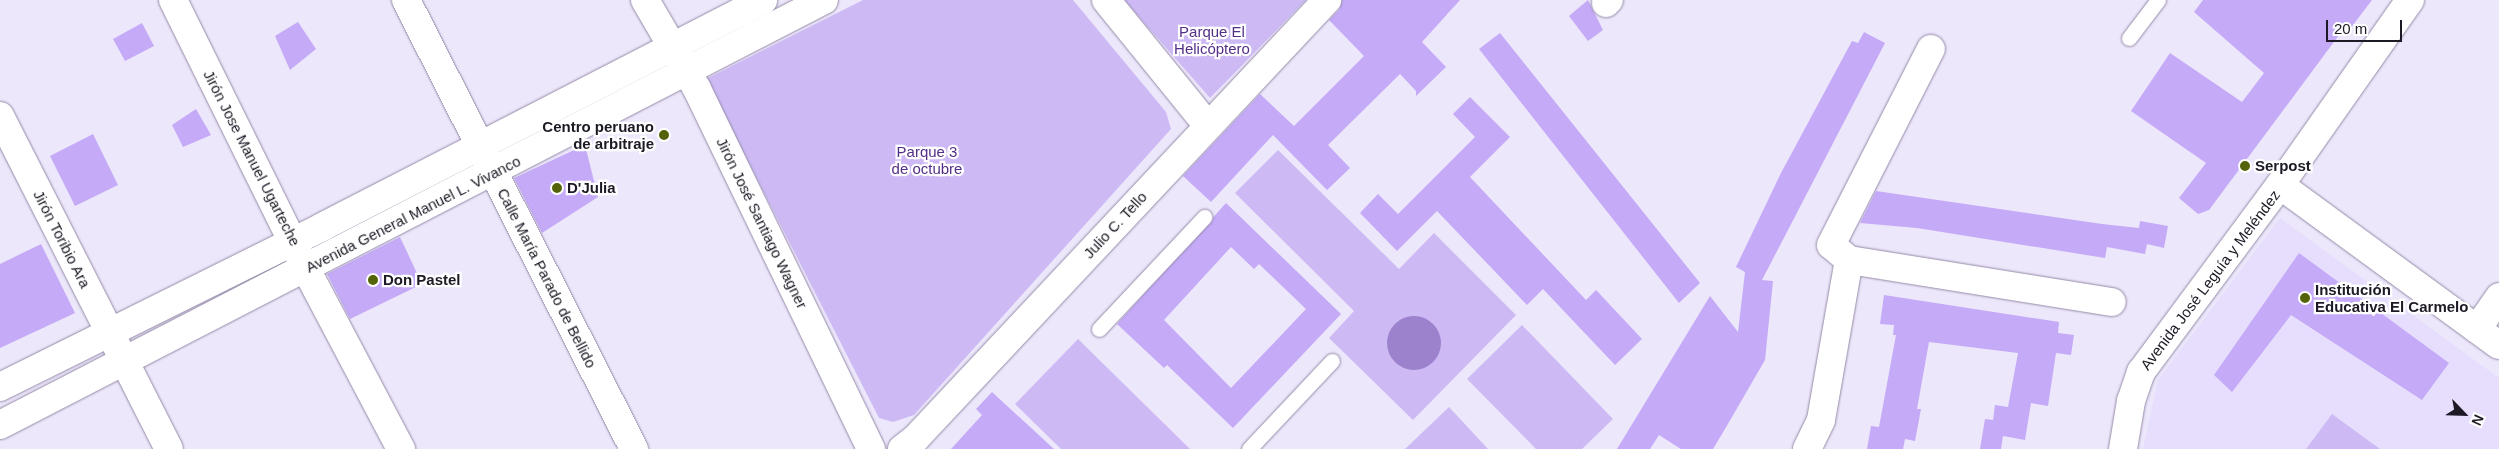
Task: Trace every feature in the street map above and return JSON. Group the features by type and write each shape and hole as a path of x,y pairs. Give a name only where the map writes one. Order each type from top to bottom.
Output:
{"street":[{"name":"Jirón Jose Manuel Ugarteche","path":"173,0 293,239 306,269 401,449"},
{"name":"Calle María Parado de Bellido","path":"406,0 634,449"},
{"name":"Jirón José Santiago Wagner","path":"645,0 688,72 871,449"},
{"name":"Avenida General Manuel L. Vivanco","path":"0,387 479,146 763,0"},
{"name":"Avenida General Manuel L. Vivanco","path":"0,425 688,72 824,0"},
{"path":"1106,0 1208,126"},
{"name":"Julio C. Tello","path":"902,449 1327,0"},
{"name":"Avenida José Leguía y Meléndez","path":"2123,449 2131,401 2141,372 2280,185 2410,0"},
{"path":"1931,49 1831,245 1849,260 2112,302"},
{"name":"Jirón Toribio Ara","path":"0,116 169,449"},
{"path":"2280,185 2499,345"},
{"path":"1807,449 1821,420 1849,260"},
{"path":"2476,329 2499,297"}],"lane":[{"path":"2129,38 2158,0"},
{"path":"1099,328 1204,217"},
{"path":"1248,449 1332,361"}],"shaded area":[{"name":"Institución Educativa El Carmelo","path":"2280,218 2499,378 2499,449 2143,449 2158,380"},
{"path":"1409,316 1419,316 1429,320 1437,328 1441,343 1437,358 1429,366 1419,370 1409,370 1399,366 1391,358 1387,348 1387,338 1391,328 1399,320"}],"green space":[{"name":"Parque 3 de octubre","path":"863,0 1073,0 1166,112 1171,129 914,415 893,422 879,418 706,79"},
{"name":"Parque El Helicóptero","path":"1124,0 1306,0 1210,98"},
{"path":"1278,150 1399,269 1434,233 1516,315 1413,420 1329,338 1354,311 1235,193"},
{"path":"1522,325 1613,419 1582,449 1536,449 1467,379"},
{"path":"1078,339 1190,449 1061,449 1015,404"},
{"path":"1449,407 1488,449 1405,449"},
{"path":"2332,414 2380,449 2306,449"}],"building":[{"path":"1342,0 1460,0 1422,42 1446,67 1416,96 1416,91 1400,74 1328,145 1350,168 1327,190 1273,135 1211,202 1183,176 1260,94 1294,126 1364,56 1329,20 1339,10"},
{"path":"1588,0 1603,30 1588,41 1569,16"},
{"path":"2203,0 2372,0 2350,29 2345,27 2209,210 2198,214 2179,198 2206,163 2131,111 2170,53 2242,102 2264,73 2194,12"},
{"path":"298,22 316,49 290,70 275,36"},
{"path":"142,23 154,46 125,61 113,39"},
{"path":"1864,32 1885,43 1762,280 1773,281 1765,360 1725,429 1713,449 1681,449 1659,435 1650,449 1617,449 1710,296 1738,332 1745,272 1736,267 1781,173 1852,41 1858,43"},
{"path":"1500,33 1700,283 1679,303 1479,49"},
{"path":"1470,97 1510,137 1470,177 1586,300 1596,290 1642,339 1615,365 1543,289 1527,305 1437,211 1397,251 1360,213 1378,194 1398,214 1475,137 1453,114"},
{"path":"196,109 211,135 183,147 172,125"},
{"path":"93,134 118,185 75,206 50,156"},
{"name":"D'Julia","path":"585,145 598,197 542,233 514,178"},
{"path":"1876,191 2102,224 2139,228 2140,221 2168,226 2164,248 2147,244 2145,254 2107,247 2105,258 1917,228 1860,223"},
{"path":"1226,203 1341,314 1233,428 1167,365 1164,368 1117,324","holes":["1231,247 1254,269 1259,264 1306,309 1231,388 1164,320"]},
{"name":"Don Pastel","path":"400,237 422,284 350,319 327,274"},
{"path":"41,244 75,313 0,348 0,264"},
{"path":"2299,253 2449,363 2422,400 2291,315 2232,392 2214,375"},
{"path":"1884,295 2059,322 2058,333 2074,335 2071,355 2056,353 2048,406 2031,403 2025,440 2003,436 2001,449 1980,449 1985,419 1993,420 1995,405 2008,407 2018,353 1929,342 1917,409 1921,409 1915,441 1905,439 1903,449 1867,449 1871,426 1879,427 1896,335 1893,335 1894,325 1880,324"},
{"path":"992,392 1054,449 951,449 982,415 976,409"}],"place":[{"name":"Centro peruano de arbitraje","path":"664,135"},
{"name":"Serpost","path":"2245,166"},
{"name":"D'Julia","path":"557,188"},
{"name":"Don Pastel","path":"373,280"},
{"name":"Institución Educativa El Carmelo","path":"2305,298"}]}
